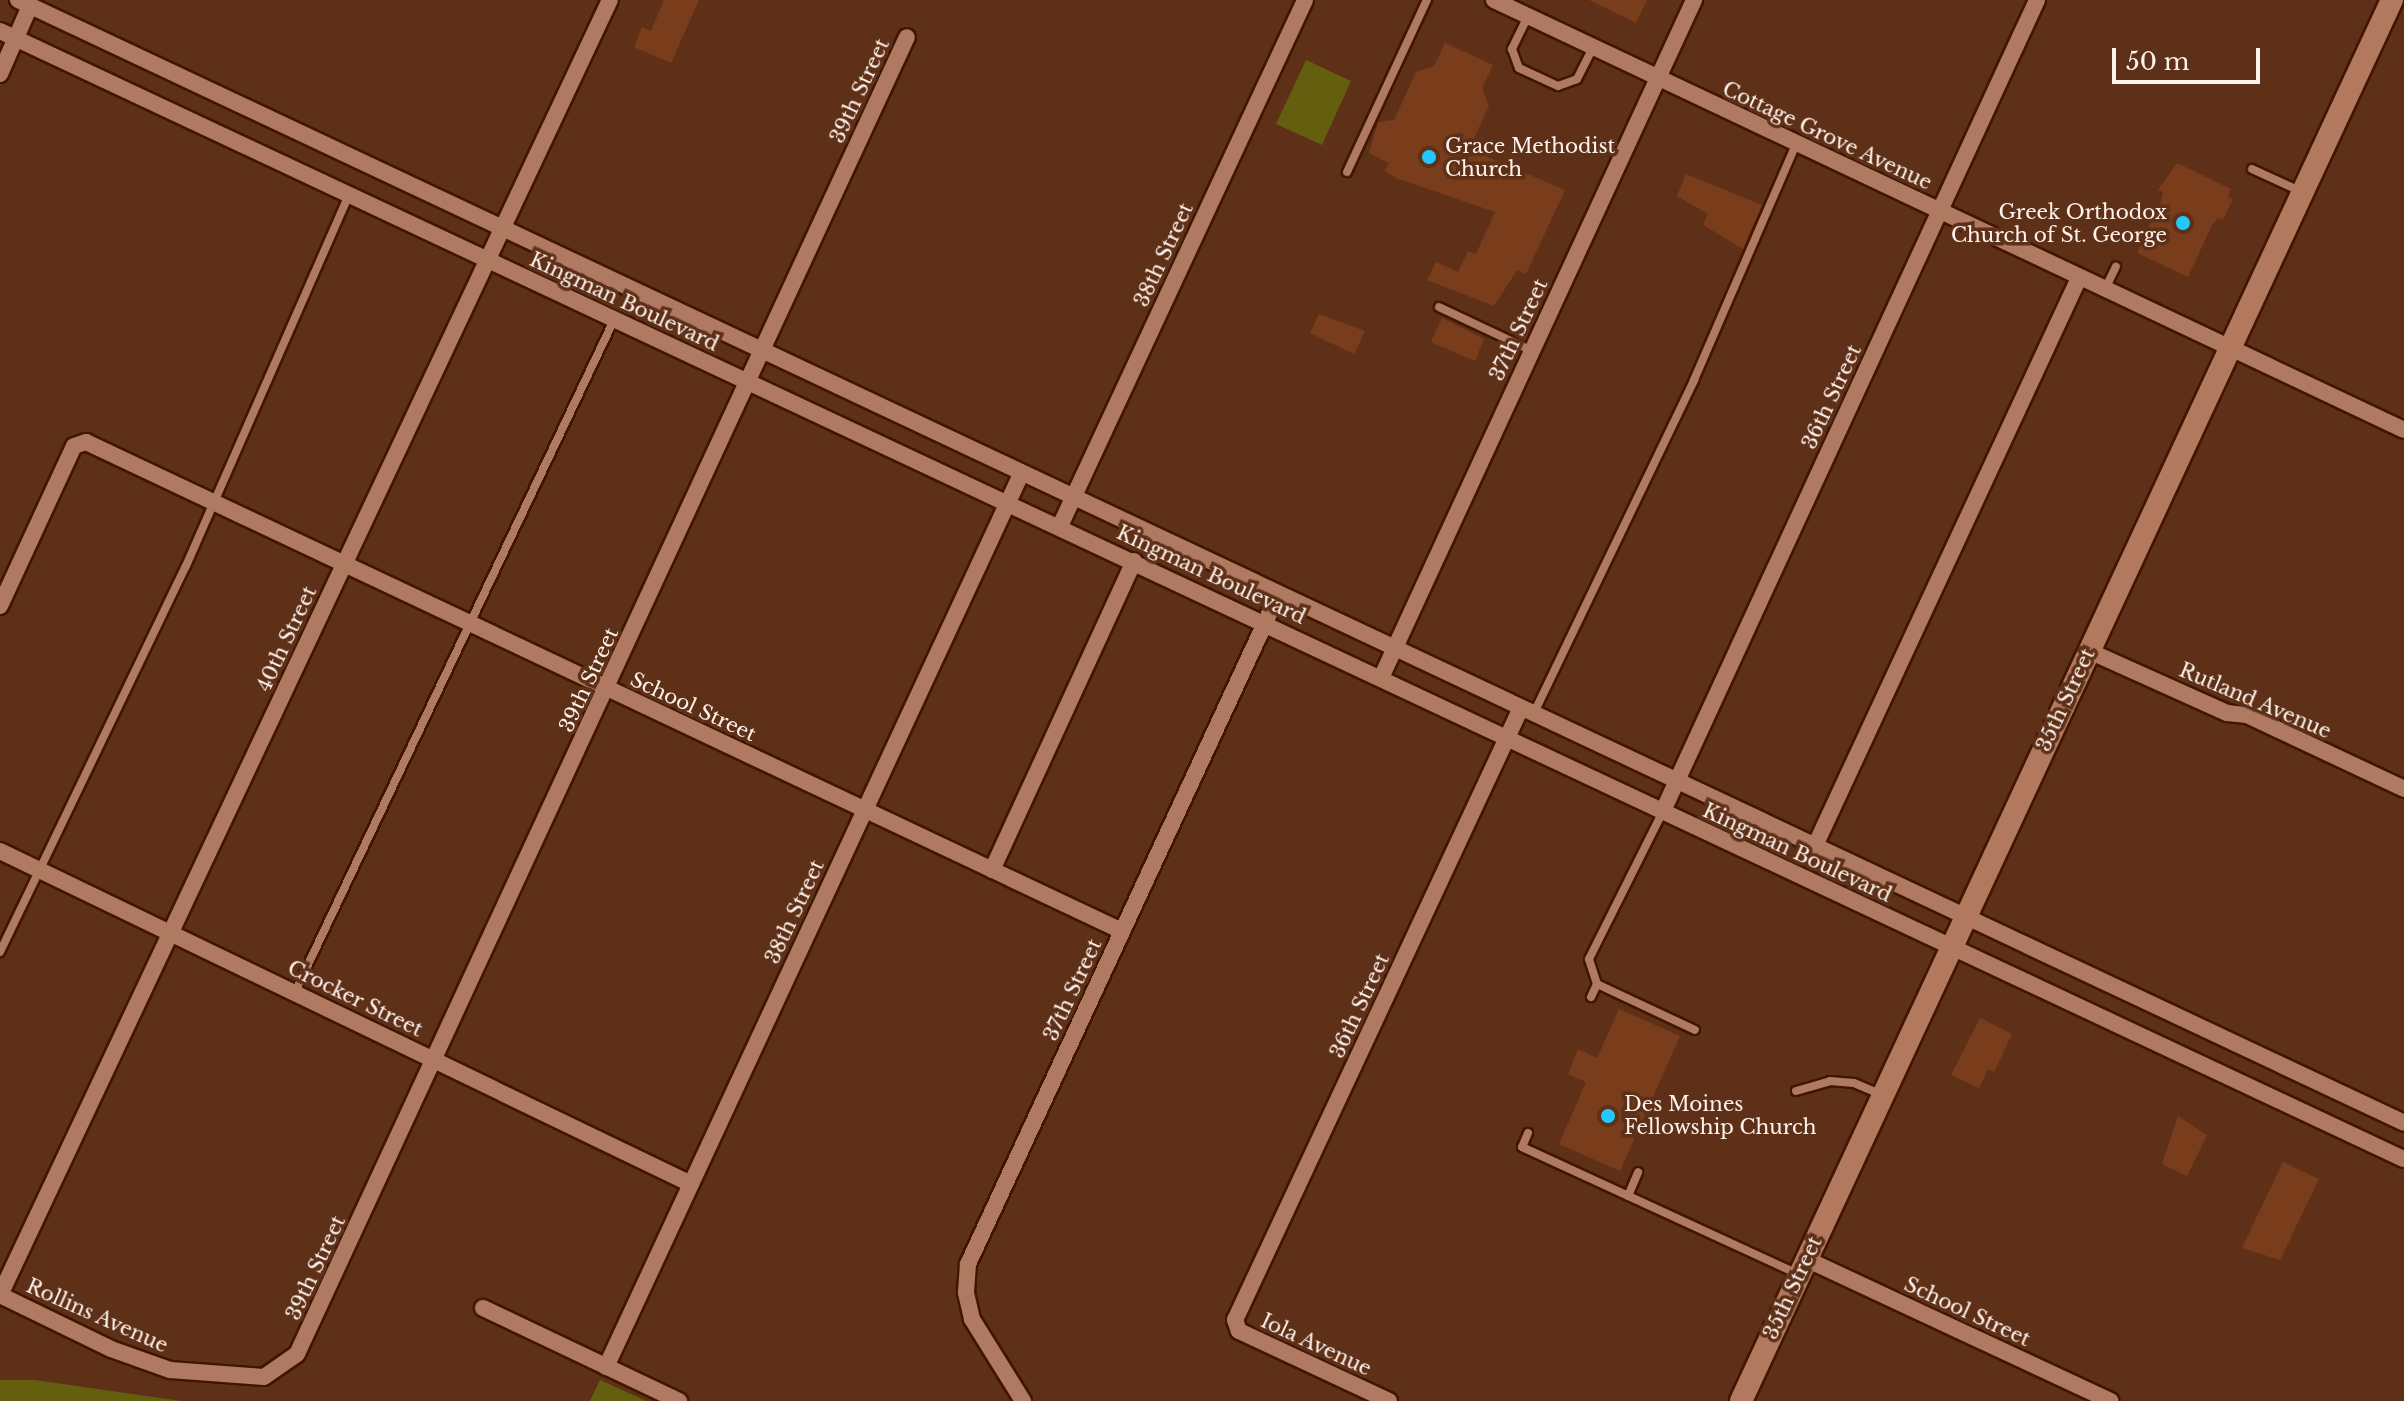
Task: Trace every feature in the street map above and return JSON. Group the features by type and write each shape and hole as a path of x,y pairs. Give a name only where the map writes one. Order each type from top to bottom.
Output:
{"street":[{"name":"40th Street","path":"0,1295 610,0"},
{"name":"38th Street","path":"1060,526 1305,0"},
{"name":"Cottage Grove Avenue","path":"1494,0 2404,430"},
{"name":"37th Street","path":"1381,678 1694,0"},
{"name":"36th Street","path":"1663,811 2037,0"},
{"name":"35th Street","path":"1741,1401 2392,0"},
{"name":"Kingman Boulevard","path":"24,3 1964,919 2404,1123"},
{"path":"0,74 8,35 24,3"},
{"name":"Kingman Boulevard","path":"8,35 487,261 1008,501 2404,1159"},
{"name":"39th Street","path":"305,1338 907,37"},
{"path":"1814,848 2079,278"},
{"name":"School Street","path":"0,606 74,446 86,442 1122,931"},
{"name":"38th Street","path":"606,1367 1021,474"},
{"path":"992,870 1134,561"},
{"name":"37th Street","path":"1023,1401 972,1319 966,1292 968,1264 1278,595"},
{"name":"Rutland Avenue","path":"2089,651 2227,713 2247,715 2404,789"},
{"name":"36th Street","path":"1235,1320 1507,738 1527,713"},
{"name":"Crocker Street","path":"0,851 691,1184"},
{"name":"School Street","path":"1803,1267 2111,1401"},
{"name":"Rollins Avenue","path":"0,1295 111,1349 170,1370 264,1377 285,1367 305,1338"},
{"path":"483,1308 679,1401"},
{"name":"Iola Avenue","path":"1235,1320 1239,1331 1389,1401"}],"lane":[{"path":"1347,172 1427,0"},
{"path":"1528,16 1512,49 1519,68 1558,86 1577,79 1593,47"},
{"path":"1527,713 1694,380 1796,144"},
{"path":"2252,169 2302,192"},
{"path":"0,952 186,566 349,195"},
{"path":"2105,290 2116,266"},
{"path":"1439,307 1532,351"},
{"path":"295,992 472,625 614,320"},
{"path":"1591,997 1597,984 1589,959 1663,811"},
{"path":"1597,984 1695,1030"},
{"path":"1796,1091 1830,1081 1854,1083 1882,1095"},
{"path":"1528,1133 1522,1147 1628,1196 1674,1212 1803,1267"},
{"path":"1628,1196 1638,1172"}],"shaded area":[{"path":"1306,60 1351,81 1322,145 1276,124"},
{"path":"0,1380 35,1380 181,1401 0,1401"},
{"path":"600,1380 646,1401 590,1401"}],"building":[{"path":"664,0 699,0 671,63 634,47 642,27 651,31"},
{"path":"1589,0 1647,0 1636,23"},
{"name":"Grace Methodist Church","path":"1445,43 1493,65 1482,88 1489,106 1469,149 1565,190 1526,274 1517,270 1494,306 1427,280 1436,262 1458,272 1468,251 1476,254 1495,212 1396,178 1385,171 1389,163 1369,153 1378,122 1394,120 1416,72 1434,66"},
{"name":"Greek Orthodox Church of St. George","path":"2177,163 2231,189 2228,197 2233,199 2223,220 2218,218 2212,225 2188,277 2137,253 2161,201 2163,192 2158,190"},
{"path":"1686,174 1762,205 1743,249 1703,225 1708,214 1677,196"},
{"path":"1319,314 1365,331 1354,354 1310,333"},
{"path":"1442,318 1484,339 1475,361 1431,342"},
{"name":"Des Moines Fellowship Church","path":"1619,1009 1680,1036 1620,1171 1559,1144 1586,1082 1568,1074 1578,1049 1597,1058"},
{"path":"1980,1018 2012,1034 1994,1072 1988,1069 1979,1088 1951,1075"},
{"path":"2178,1116 2207,1135 2187,1176 2162,1164"},
{"path":"2283,1162 2319,1179 2280,1260 2242,1248"}],"place":[{"name":"Grace Methodist Church","path":"1429,157"},
{"name":"Greek Orthodox Church of St. George","path":"2183,223"},
{"name":"Des Moines Fellowship Church","path":"1608,1116"}]}
